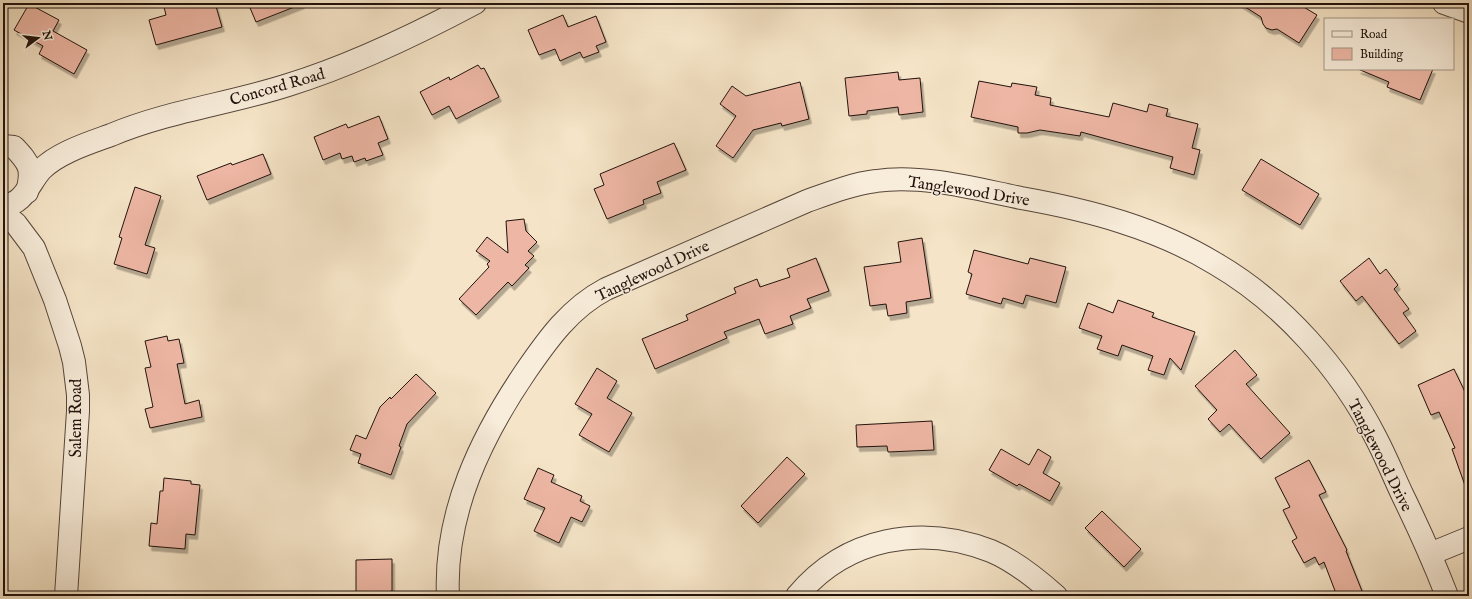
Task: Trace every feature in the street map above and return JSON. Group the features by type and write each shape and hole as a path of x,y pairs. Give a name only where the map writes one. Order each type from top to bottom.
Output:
{"street":[{"name":"Concord Road","path":"3,205 19,200 40,171 48,164 72,150 128,128 178,112 287,85 331,70 393,45 476,3"},
{"path":"1444,3 1469,12"},
{"name":"Concord Road","path":"7,144 28,151 52,154 72,150"},
{"name":"Salem Road","path":"7,144 26,160 31,171 24,205 24,214 28,232 55,300 70,346 78,395 75,478 66,596"},
{"name":"Tanglewood Drive","path":"448,596 448,565 453,532 460,502 471,469 486,435 513,390 547,340 580,306 606,289 807,201 837,190 874,181 888,180 938,182 1061,206 1099,216 1160,236 1198,254 1236,277 1294,326 1332,368 1348,390 1376,437 1430,554 1447,596"},
{"name":"Salem Road","path":"3,213 16,224 34,248"},
{"path":"797,596 818,575 849,554 868,546 888,541 922,537 964,542 992,552 1009,560 1056,596"},
{"path":"1430,554 1469,538"}],"building":[{"path":"180,3 194,3 195,7 215,3 222,27 156,45 149,20 166,15 164,7"},
{"path":"248,3 301,3 302,4 256,22"},
{"path":"1239,3 1297,3 1317,15 1299,43 1277,29 1272,30 1266,28 1261,17"},
{"path":"29,4 59,20 53,31 87,50 74,74 39,54 43,46 14,30"},
{"path":"563,15 568,27 596,16 606,42 596,46 599,52 583,58 580,52 560,61 555,49 539,55 528,30"},
{"path":"478,65 481,69 484,68 499,97 456,119 449,106 432,115 420,92 449,77 450,80"},
{"path":"1360,70 1433,70 1420,100 1387,87 1389,82"},
{"path":"898,72 899,80 920,78 923,112 899,115 898,107 867,111 867,114 849,116 845,78"},
{"path":"979,81 1011,87 1012,83 1037,87 1035,95 1051,98 1050,105 1109,117 1113,103 1147,112 1149,104 1168,109 1166,116 1198,124 1192,148 1200,150 1194,175 1170,168 1173,157 1081,132 1080,136 1040,130 1027,133 1018,133 1018,127 971,117"},
{"path":"800,82 809,119 782,126 781,123 753,130 733,158 716,146 736,116 720,104 732,86 746,96"},
{"path":"379,116 388,139 378,143 383,155 366,161 365,158 354,162 352,156 342,159 340,153 323,160 314,137 346,124 348,128"},
{"path":"674,143 686,170 657,182 661,193 643,200 644,204 607,219 594,189 604,185 600,174"},
{"path":"263,154 271,174 207,200 197,176 231,163 232,165"},
{"path":"1261,159 1319,194 1300,225 1242,190"},
{"path":"135,187 161,196 145,245 155,248 147,274 114,264 122,238 119,237"},
{"path":"524,219 526,231 537,242 528,251 534,256 525,265 529,268 512,286 508,282 476,315 459,299 489,267 487,264 490,261 476,251 487,237 508,253 506,221"},
{"path":"922,238 931,298 906,302 907,313 888,316 886,304 870,306 864,267 901,262 898,242"},
{"path":"974,250 1028,264 1030,258 1066,267 1056,303 1026,295 1023,304 1003,298 1001,304 966,294 972,274 968,272"},
{"path":"816,258 829,291 807,299 811,308 790,316 793,324 765,334 759,319 724,332 727,338 655,369 642,339 688,320 686,315 736,293 734,288 757,279 760,287 790,277 787,269"},
{"path":"1369,258 1380,274 1386,269 1398,285 1394,289 1409,309 1403,313 1416,331 1399,344 1362,296 1356,301 1340,281"},
{"path":"1118,300 1154,313 1152,317 1195,332 1181,370 1170,358 1164,375 1148,370 1153,356 1122,345 1118,356 1097,349 1102,336 1079,328 1088,303 1113,313"},
{"path":"167,336 168,341 179,339 184,363 177,364 185,404 199,400 202,417 150,428 145,409 153,407 145,368 151,367 145,341"},
{"path":"1235,350 1257,375 1246,384 1290,433 1261,459 1229,424 1220,432 1208,419 1217,410 1195,386"},
{"path":"597,368 617,381 607,398 632,413 609,452 579,435 592,414 575,404"},
{"path":"1454,369 1465,392 1469,390 1469,491 1467,491 1452,449 1455,448 1439,412 1431,415 1418,385"},
{"path":"416,374 436,393 407,424 391,475 358,463 361,454 350,450 356,435 366,439 380,407 390,397 391,399"},
{"path":"932,421 934,450 888,452 887,446 857,447 856,425"},
{"path":"1001,449 1029,465 1038,449 1051,457 1043,473 1060,483 1050,501 1019,484 1017,486 989,470"},
{"path":"787,457 805,474 758,523 741,506"},
{"path":"1309,460 1326,492 1319,495 1347,550 1346,551 1364,596 1337,596 1324,562 1319,565 1315,557 1304,563 1292,541 1297,538 1283,510 1290,507 1275,478"},
{"path":"538,468 554,475 551,482 582,496 580,501 590,506 582,522 571,517 559,543 534,531 545,508 524,499"},
{"path":"164,478 191,481 191,484 200,485 195,535 186,534 185,549 149,546 151,523 157,524 160,491 163,491"},
{"path":"1102,511 1141,549 1124,567 1085,528"},
{"path":"392,559 392,591 388,592 388,596 356,596 356,560"}]}
